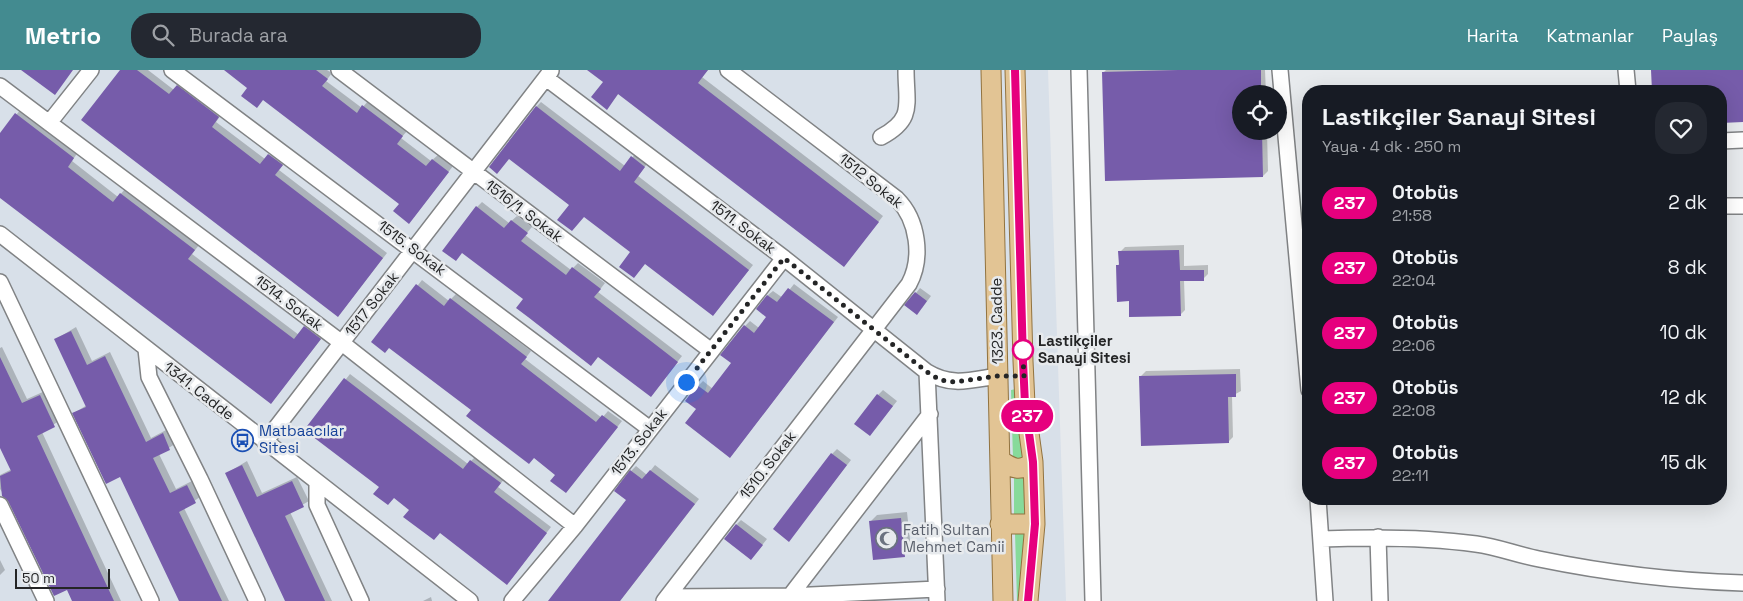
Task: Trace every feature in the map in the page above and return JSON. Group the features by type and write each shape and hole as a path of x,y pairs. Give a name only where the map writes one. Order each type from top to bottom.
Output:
{"main road":[{"name":"1323. Cadde","path":"991,70 1003,601"},
{"path":"1014,70 1024,376 1033,462 1035,524 1028,601"},
{"path":"998,376 1024,376"},
{"path":"1000,460 1013,469 1023,469 1033,462"},
{"path":"1000,524 1035,524"}],"street":[{"path":"50,123 91,70"},
{"name":"1515. Sokak","path":"172,70 414,249 650,428"},
{"name":"1516/1. Sokak","path":"339,70 710,350"},
{"name":"1512 Sokak","path":"728,70 906,207 911,218 918,260 916,272 909,284 873,330"},
{"path":"881,137 897,128 905,117 906,70"},
{"path":"1079,70 1093,601"},
{"path":"1280,70 1302,313"},
{"path":"1626,70 1627,85"},
{"name":"1517 Sokak","path":"265,442 549,74"},
{"name":"1511. Sokak","path":"549,74 927,372 940,380 955,382 998,376"},
{"name":"1514. Sokak","path":"0,86 342,343 575,526"},
{"path":"1727,141 1743,140"},
{"path":"1727,206 1743,206"},
{"name":"1341. Cadde","path":"0,234 470,601"},
{"name":"1513. Sokak","path":"512,601 575,526 710,350 784,258"},
{"path":"0,282 151,601"},
{"name":"1510. Sokak","path":"665,599 873,330"},
{"path":"146,349 148,377 200,479 256,601"},
{"path":"665,599 937,595 927,372"},
{"path":"790,596 930,414"},
{"path":"317,482 317,505 361,601"},
{"path":"0,505 46,601"},
{"path":"1318,505 1325,601"},
{"path":"1321,539 1378,537 1477,544 1538,559 1620,573 1690,581 1743,583"},
{"path":"1378,537 1380,601"}],"shaded area":[{"path":"0,70 1048,70 1066,601 0,601"}],"green space":[{"path":"1016,389 1026,460 1013,459 1011,390"},
{"path":"1014,473 1019,477 1028,479 1031,517 1014,520"},
{"path":"1015,533 1026,534 1023,601 1017,601"}],"building":[{"path":"21,70 73,70 55,95"},
{"path":"120,70 137,70 169,94 177,85 219,117 212,127 260,164 268,154 283,165 275,175 383,258 338,317 81,120"},
{"path":"224,70 316,70 328,79 322,86 357,113 362,105 403,136 397,144 426,166 432,159 449,172 409,224 393,211 399,204 263,100 257,108 241,96 247,88"},
{"path":"587,70 708,70 698,83 879,222 844,267 618,94 607,110 591,97 603,82"},
{"path":"1261,70 1261,85 1232,85 1232,140 1262,140 1263,177 1105,181 1102,72"},
{"path":"1651,70 1743,70 1743,122 1727,123 1727,85 1652,85"},
{"path":"536,106 620,171 631,156 645,167 634,182 749,270 713,316 645,264 634,278 619,267 630,252 584,217 572,231 557,220 569,205 509,159 497,174 489,167"},
{"path":"15,113 74,158 68,167 113,202 120,193 195,250 188,259 294,339 304,326 321,339 271,404 0,198 0,133"},
{"path":"476,206 504,228 511,220 528,233 521,241 566,275 572,267 601,289 594,297 678,362 651,397 598,357 591,366 516,308 523,299 462,253 456,261 442,251"},
{"path":"1179,250 1180,270 1204,270 1204,281 1180,281 1181,316 1129,317 1129,301 1117,302 1116,265 1119,265 1118,251"},
{"path":"416,284 444,306 450,298 527,357 521,364 596,422 602,415 618,427 566,493 550,481 555,475 534,458 529,464 466,416 471,410 389,348 385,353 371,342"},
{"path":"788,288 834,322 730,458 685,423 696,409 685,401 697,385 708,393 731,363 720,355 744,325 754,333 766,317 756,309 767,295 777,302"},
{"path":"915,292 927,301 917,315 904,305"},
{"path":"71,331 87,365 105,356 146,442 163,433 170,450 153,458 170,493 187,485 196,503 179,512 222,601 179,601 120,477 106,484 72,413 86,407 54,339"},
{"path":"0,357 22,403 40,395 55,427 37,436 114,601 72,601 67,590 54,596 8,501 2,496 0,476 11,471 0,448"},
{"path":"1236,374 1236,397 1228,397 1229,443 1141,446 1139,376"},
{"path":"344,378 463,469 470,460 501,483 494,492 547,533 507,585 440,533 434,540 403,517 409,510 394,498 388,505 373,494 379,487 304,430"},
{"path":"877,394 893,406 870,436 854,424"},
{"path":"831,453 847,465 789,542 773,529"},
{"path":"242,465 257,497 292,481 304,507 285,516 325,601 285,601 225,473"},
{"path":"630,470 642,479 650,470 695,504 620,601 548,601 626,500 614,491"},
{"name":"Fatih Sultan Mehmet Camii","path":"901,518 905,557 873,560 869,521"},
{"path":"736,524 763,545 751,560 724,539"}],"bus line":[{"name":"237","path":"1015,70 1023,361 1025,404 1033,462 1035,524 1028,601"}],"place":[{"name":"Lastikçiler Sanayi Sitesi","path":"1023,350"},
{"name":"Matbaacılar Sitesi","path":"243,440"},
{"name":"Fatih Sultan Mehmet Camii","path":"887,539"}],"route":[{"path":"686,382 784,258 927,372 940,380 955,382 998,376 1024,376 1022,341 1023,350"}]}
